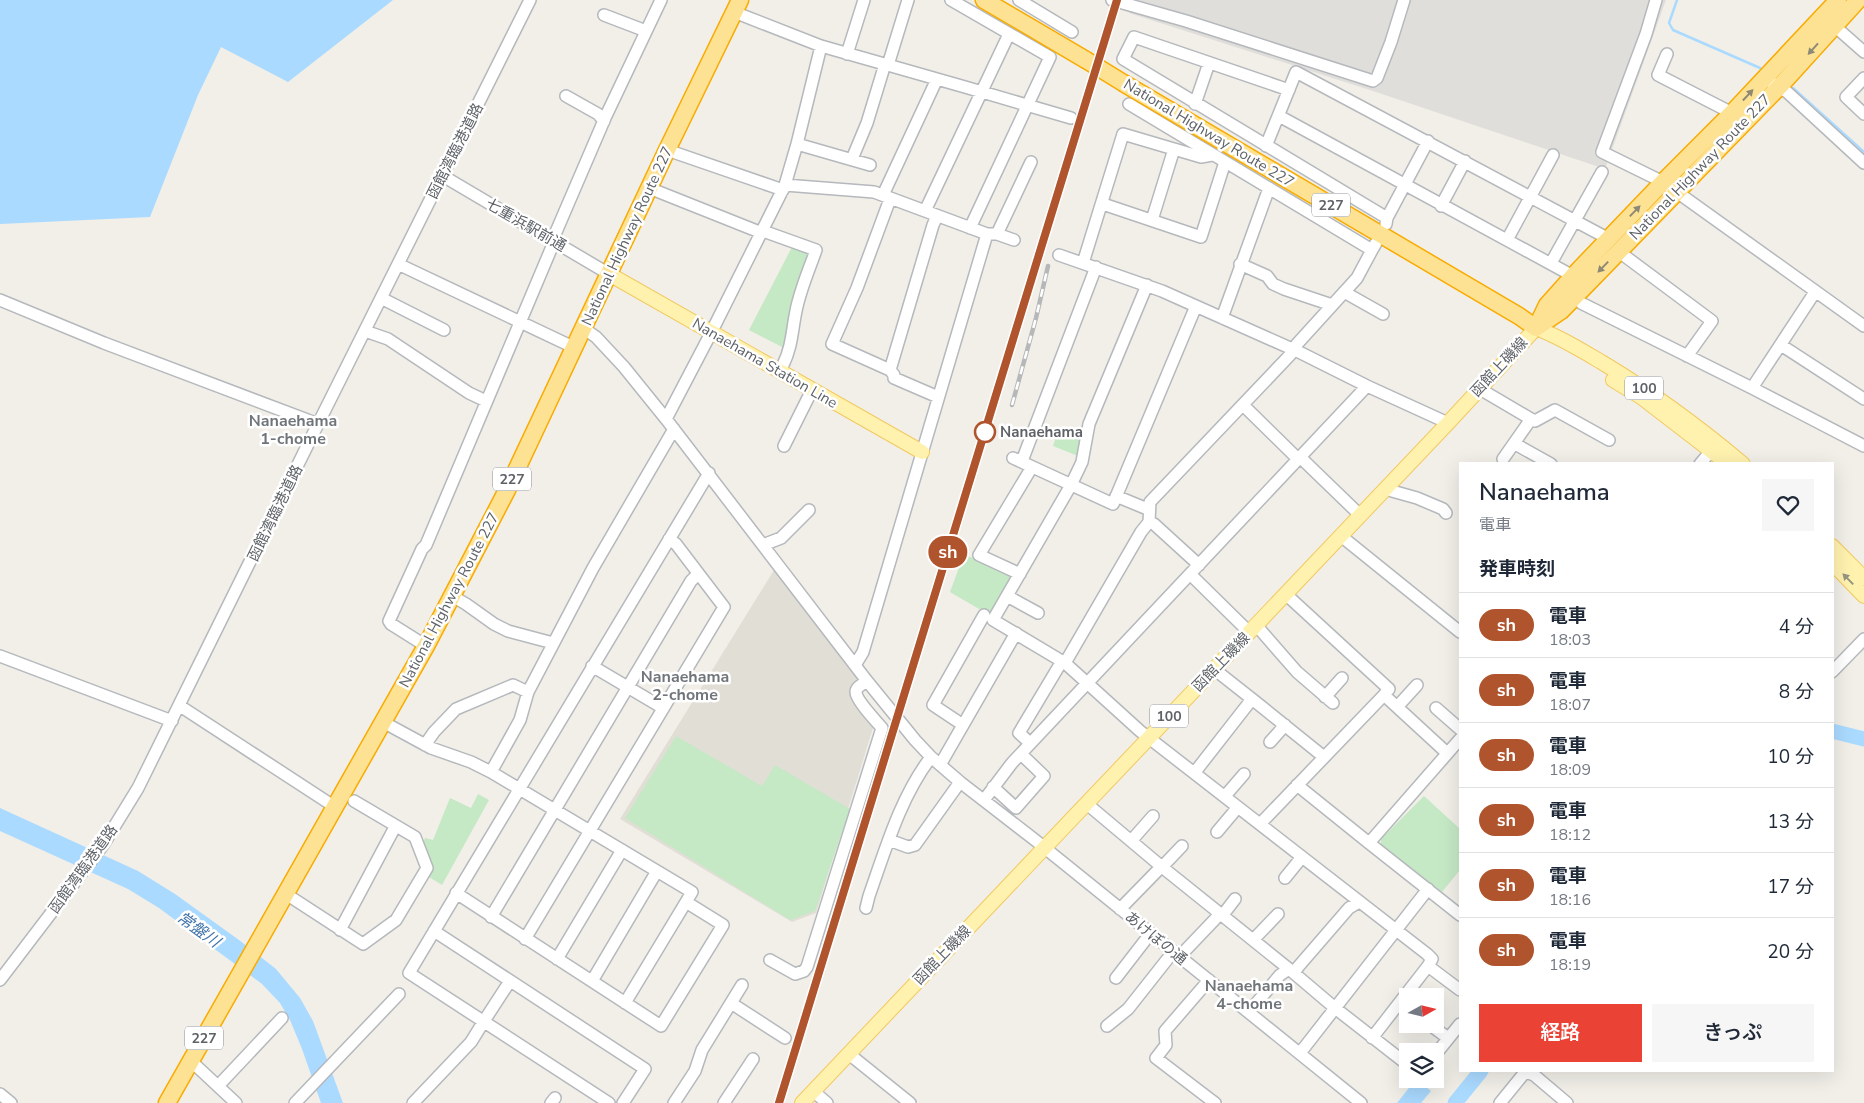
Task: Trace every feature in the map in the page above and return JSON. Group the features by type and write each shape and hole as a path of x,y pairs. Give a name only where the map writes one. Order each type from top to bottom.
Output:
{"highway":[{"name":"National Highway Route 227","path":"984,0 1519,316 1536,328"},
{"name":"National Highway Route 227","path":"1536,328 1561,311 1613,245 1669,187 1779,87 1829,21 1838,0"},
{"name":"National Highway Route 227","path":"1669,187 1732,112 1764,78 1829,21 1858,0"},
{"name":"National Highway Route 227","path":"167,1103 335,808 452,596 507,490 737,6"},
{"name":"National Highway Route 227","path":"1536,328 1547,305 1573,276 1613,245"}],"main road":[{"name":"Nanaehama Station Line","path":"609,274 713,329 812,390 922,452"},
{"name":"函館上磯線","path":"802,1103 1536,328"},
{"name":"函館上磯線","path":"1536,328 1554,343 1641,397 1726,462"},
{"name":"函館上磯線","path":"1536,328 1558,336 1643,387 1715,440 1741,462"},
{"path":"1834,548 1864,578"},
{"path":"1834,565 1864,596"}],"street":[{"name":"函館湾臨港道路","path":"1,976 103,845 138,788 530,0"},
{"path":"426,646 389,621 422,549 426,545 604,121 661,0"},
{"path":"847,54 864,0"},
{"path":"852,159 867,123 908,0"},
{"path":"951,0 1050,57 970,228"},
{"path":"1019,0 1072,32"},
{"path":"1112,0 1186,21 1373,81 1377,78 1391,42 1404,0"},
{"path":"1656,0 1646,34 1602,152 1669,187 1864,326"},
{"path":"737,6 820,46 1071,118"},
{"path":"604,15 646,31"},
{"path":"1829,21 1864,52"},
{"path":"925,211 1009,34"},
{"path":"1289,90 1134,36 1123,59 1387,218"},
{"path":"666,419 784,188 797,144 820,46"},
{"path":"1667,54 1658,74 1732,112"},
{"path":"1195,104 1209,63"},
{"path":"1266,146 1296,72 1576,220 1613,245 1712,321 1687,356"},
{"path":"1764,78 1787,92 1864,163"},
{"path":"1864,78 1846,97 1864,114"},
{"path":"937,79 887,197 857,288 832,344 890,370 894,378 938,397"},
{"path":"566,96 598,114 604,121"},
{"path":"1129,104 1372,250"},
{"path":"1279,116 1441,206 1573,276"},
{"path":"1083,263 1124,134 1201,157 1212,155"},
{"path":"1030,744 1019,732 1064,662 1141,532 1149,522 1150,502 1243,404 1357,278 1428,141"},
{"path":"797,144 870,165"},
{"path":"1152,220 1174,149"},
{"path":"667,150 784,188 868,190 970,228 1014,240"},
{"path":"1507,240 1553,156"},
{"path":"1441,206 1465,161"},
{"path":"854,664 863,652 938,397 992,234 1030,162"},
{"path":"1102,204 1201,236 1225,162"},
{"path":"1550,263 1602,172"},
{"name":"七重浜駅前通","path":"442,176 609,274"},
{"path":"649,188 763,232 816,250 800,294 792,341 783,364"},
{"path":"1222,318 1269,188"},
{"path":"890,370 937,216"},
{"path":"1059,254 1146,285 1196,306 1293,349 1367,386 1448,423"},
{"path":"398,264 573,348"},
{"path":"1240,264 1267,276 1273,284 1284,289 1332,305"},
{"path":"1020,574 979,555 1022,462 1096,268"},
{"path":"1146,285 1089,424 1082,462 1071,486 993,620 1064,662 1140,731 1195,772 1432,959 1414,988"},
{"path":"1344,292 1383,314"},
{"path":"1752,388 1815,292"},
{"path":"381,298 444,330"},
{"path":"0,300 104,343 318,424"},
{"path":"1581,303 1864,446"},
{"path":"1022,462 1112,504 1196,306"},
{"name":"あけぼの通","path":"583,328 596,337 619,361 666,419 867,681 915,740 960,782 1300,1053 1353,1101"},
{"path":"365,331 388,339 469,393 486,402"},
{"path":"1781,345 1864,400"},
{"path":"984,800 1030,744 1367,386"},
{"path":"1480,389 1535,421 1556,410 1609,440"},
{"path":"784,446 812,390"},
{"path":"1243,404 1360,516"},
{"path":"1503,459 1531,419"},
{"path":"491,772 520,720 528,692 593,568 674,429"},
{"path":"1515,444 1547,462"},
{"path":"1702,462 1712,451"},
{"path":"609,1103 409,973 709,474"},
{"path":"1392,492 1417,498 1446,513"},
{"path":"1116,496 1149,509"},
{"path":"768,543 781,538 809,510"},
{"path":"1149,522 1154,524 1199,565"},
{"path":"1341,536 1459,631"},
{"path":"525,939 724,607 676,544 669,539"},
{"path":"491,916 691,581 698,574"},
{"path":"1190,574 1253,628 1297,672 1329,700 1342,678"},
{"path":"452,596 508,631 553,643"},
{"path":"1008,596 1038,613"},
{"path":"1260,824 1389,689 1291,599"},
{"path":"964,725 933,705 984,615"},
{"path":"866,908 889,840 913,783 936,761 964,725 1016,633"},
{"path":"1834,670 1864,639"},
{"path":"0,656 172,721"},
{"path":"592,666 663,708"},
{"path":"1214,669 1324,757"},
{"path":"770,960 796,974 804,972 807,967 882,728 859,699 856,692 867,681"},
{"path":"425,745 434,732 456,709 513,685 528,692"},
{"path":"1397,707 1417,685"},
{"path":"1384,695 1448,753"},
{"path":"1195,772 1252,699"},
{"path":"180,706 335,808"},
{"path":"1436,708 1459,729"},
{"path":"382,722 425,745 471,762 491,772 692,892 625,1003"},
{"path":"1270,742 1284,724"},
{"path":"1369,842 1459,740"},
{"path":"993,787 1016,808 1044,776 1021,754"},
{"path":"1225,796 1244,774"},
{"path":"889,840 908,847 915,845 960,782"},
{"path":"1297,785 1459,913"},
{"path":"286,894 363,944 396,920 427,868 415,837 354,801"},
{"path":"1087,804 1161,867 1399,1058"},
{"path":"1217,832 1238,807"},
{"path":"1131,841 1153,816"},
{"path":"340,930 396,827"},
{"path":"1120,909 1182,846"},
{"path":"558,959 622,850"},
{"path":"1285,878 1302,857"},
{"path":"592,981 656,870"},
{"path":"1300,1053 1394,930 1428,889"},
{"path":"456,893 661,1026 723,925 686,902"},
{"path":"1107,1026 1128,1009 1176,954 1221,915 1235,899"},
{"path":"1249,1012 1280,975 1298,967 1349,908 1359,902"},
{"path":"1253,940 1278,914"},
{"path":"434,931 645,1069 623,1103"},
{"path":"1116,978 1150,934"},
{"path":"1428,966 1459,989"},
{"path":"1208,980 1165,1031 1166,1045 1156,1058 1214,1103"},
{"path":"413,1103 471,1042 510,981"},
{"path":"674,1103 695,1071 702,1050 742,985"},
{"path":"295,1103 399,994"},
{"path":"731,1003 785,1038"},
{"path":"1372,1038 1399,1009"},
{"path":"218,1086 282,1018"},
{"path":"1444,1043 1459,1025"},
{"path":"1442,1033 1448,1038"},
{"path":"849,1054 910,1103"},
{"path":"724,1103 753,1059"},
{"path":"191,1061 236,1103"},
{"path":"1500,1103 1526,1072 1534,1075 1567,1103"},
{"path":"812,1092 827,1103"},
{"path":"0,1094 11,1103"}],"shaded area":[{"path":"1133,0 1666,0 1605,169 1376,92 1129,13"},
{"path":"774,570 859,678 850,690 852,700 873,728 816,913 792,922 620,819"}],"green space":[{"path":"793,245 812,252 786,349 749,330"},
{"path":"1058,430 1081,440 1078,456 1053,446"},
{"path":"964,554 1009,575 1011,581 992,612 986,613 950,592"},
{"path":"676,736 762,786 775,765 850,809 815,911 790,920 625,818"},
{"path":"478,794 489,800 442,885 429,877 434,868 422,845 425,838 433,840 450,798 471,808"},
{"path":"1424,796 1459,828 1459,871 1442,892 1381,846 1381,839"}],"water":[{"path":"0,0 393,0 288,82 221,47 198,95 150,217 0,224"},
{"path":"0,808 138,871 175,894 276,969 300,998 313,1021 343,1103 321,1103 290,1020 280,1003 262,984 159,908 128,889 0,831"},
{"path":"1409,1088 1427,1088 1431,1091 1421,1103 1397,1103"}],"waterway":[{"path":"1677,0 1669,23 1673,30 1760,68"},
{"path":"1793,88 1864,152"},
{"name":"常盤川","path":"1834,732 1864,739"},
{"name":"常盤川","path":"1455,1103 1480,1072"}],"railway":[{"path":"779,1103 1117,0"},
{"path":"1012,405 1048,266"}],"train":[{"name":"sh","path":"779,1103 1117,0"}],"place":[{"name":"Nanaehama","path":"985,432"}],"district":[{"name":"Nanaehama 1-chome","path":"293,429"},
{"name":"Nanaehama 2-chome","path":"685,685"},
{"name":"Nanaehama 4-chome","path":"1249,994"}]}
